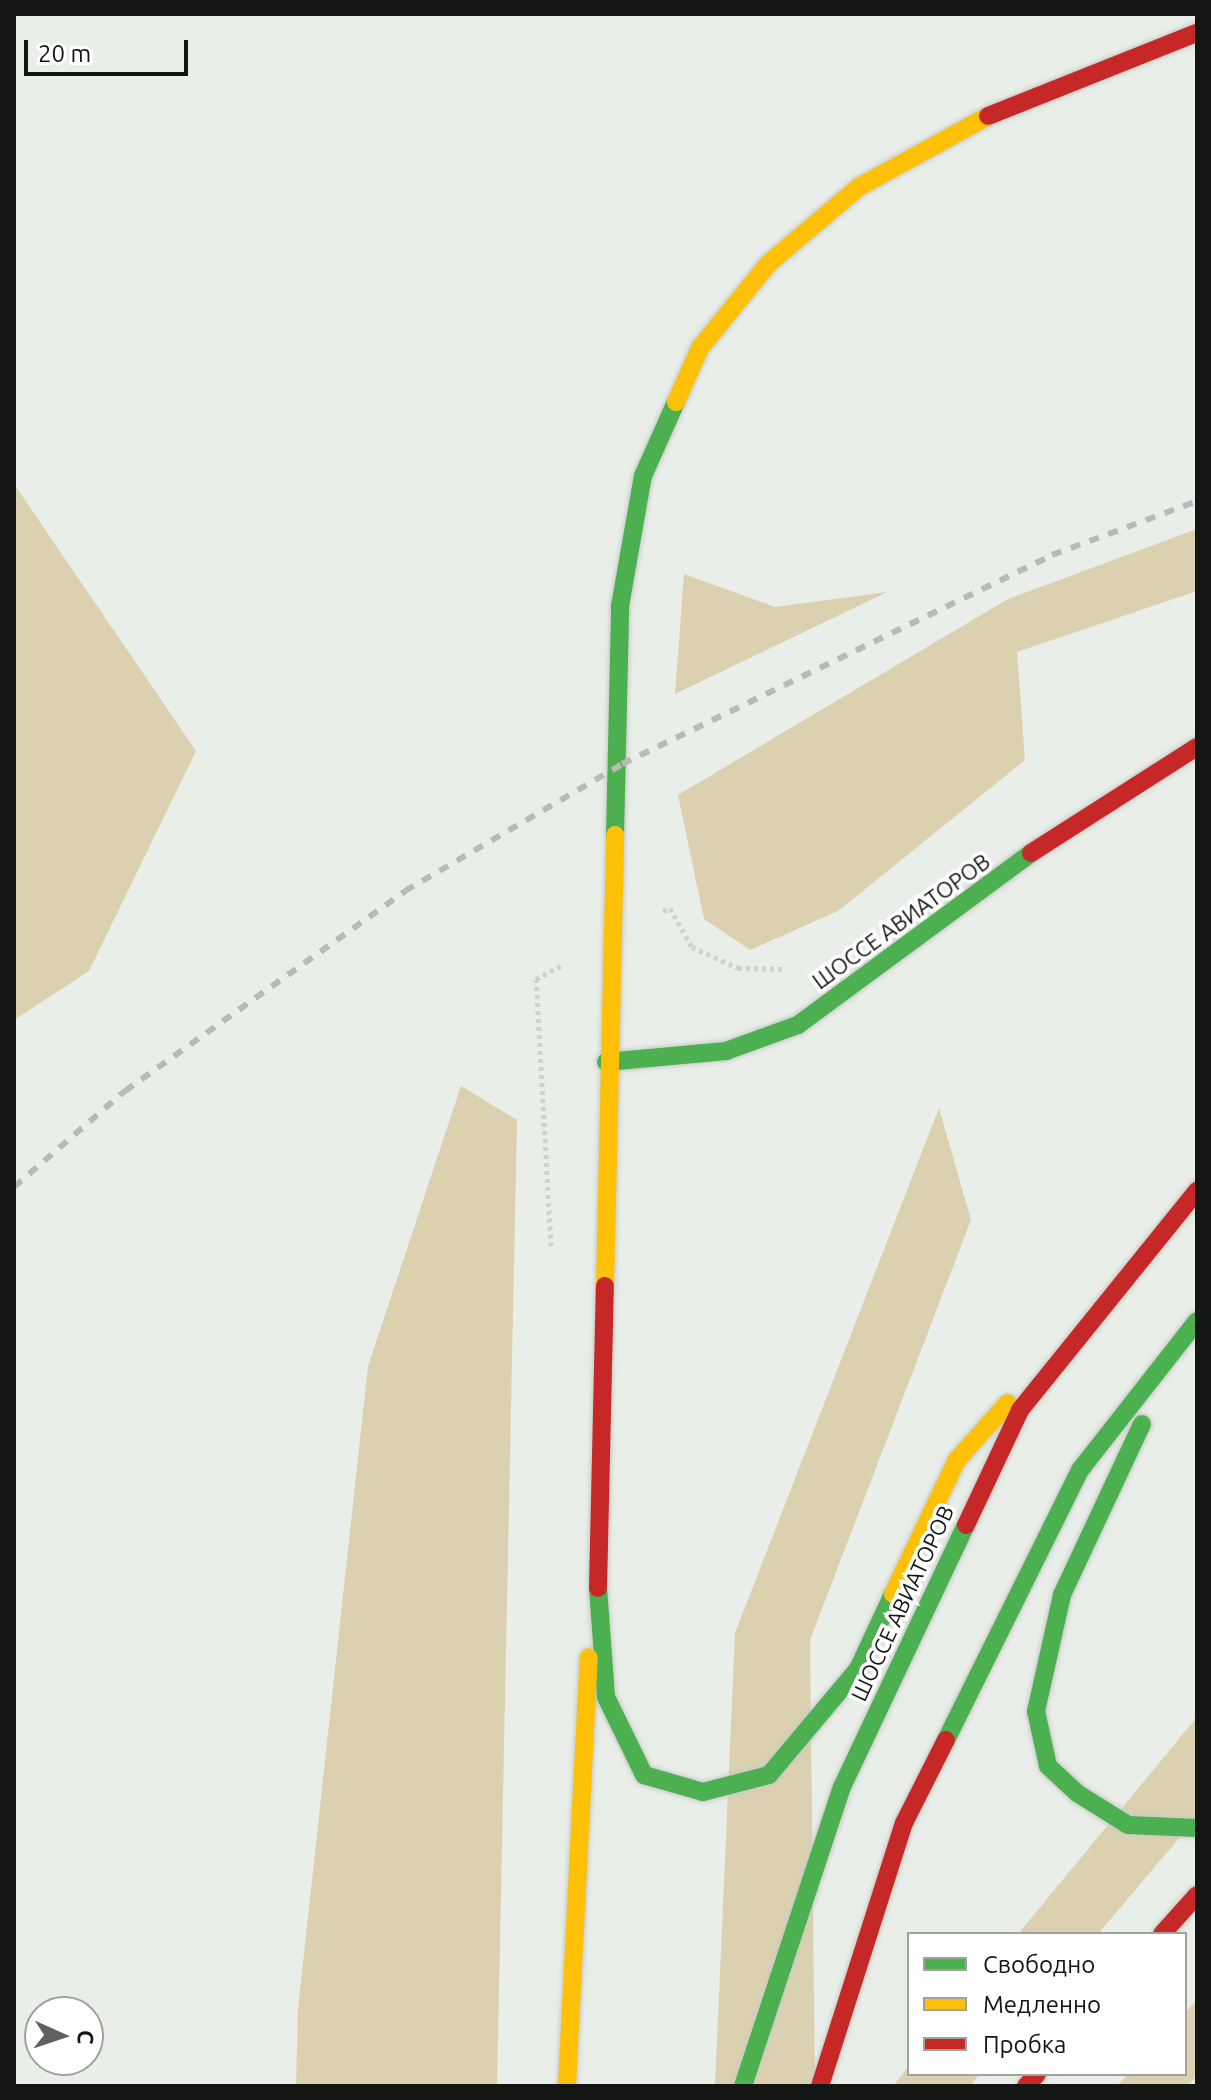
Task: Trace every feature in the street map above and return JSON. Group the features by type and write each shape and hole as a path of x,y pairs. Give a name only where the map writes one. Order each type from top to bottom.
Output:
{"main road":[{"path":"1119,1279 957,1460 858,1669 769,1775 703,1792 644,1775 606,1697 598,1588 606,1062 622,764 620,606 643,476 700,348 769,263 859,187 966,124 1197,33"},
{"name":"ШОССЕ АВИАТОРОВ","path":"606,1062 726,1051 798,1025 1032,853 1197,747"},
{"name":"ШОССЕ АВИАТОРОВ","path":"743,2086 842,1787 1020,1410 1119,1279 1197,1191"},
{"path":"1197,1321 1117,1470 1062,1595 1036,1711 1048,1766 1077,1793 1128,1825 1197,1828"},
{"path":"820,2086 904,1823 1080,1470 1197,1321"},
{"path":"567,2086 581,1723 598,1588"},
{"path":"1164,1932 1197,1895"}],"path":[{"path":"670,908 692,947 738,968 793,967"}],"shaded area":[{"path":"14,484 196,751 89,971 14,1020"},
{"path":"1197,529 1197,591 1017,652 1025,760 838,911 750,950 704,919 678,795 1008,599"},
{"path":"684,574 775,607 887,592 675,694"},
{"path":"461,1086 517,1120 497,2086 296,2086 298,2009 368,1366"},
{"path":"939,1108 971,1220 810,1640 815,2086 715,2086 735,1633"},
{"path":"1197,1717 1197,1817 1100,1932 1020,1932"},
{"path":"1197,2000 1197,2076 1187,2086 1117,2086 1126,2076 1187,2076 1187,2011"},
{"path":"907,2068 907,2076 978,2076 970,2086 893,2086"}],"railway":[{"path":"14,1187 125,1091 405,891 622,764 1052,555 1197,501"}],"traffic: fast":[{"path":"615,835 620,606 643,476 676,402"},
{"path":"606,1062 726,1051 798,1025 1031,853"},
{"path":"946,1740 1080,1470 1197,1321"},
{"path":"1142,1424 1062,1595 1036,1711 1048,1766 1077,1793 1128,1825 1197,1828"},
{"path":"743,2086 842,1787 966,1525"},
{"path":"598,1588 606,1697 644,1775 703,1792 769,1775 858,1669 893,1594"}],"traffic: slow":[{"path":"676,402 700,348 769,263 859,187 988,116"},
{"path":"605,1286 615,835"},
{"path":"893,1594 957,1460 1008,1403"},
{"path":"567,2086 589,1658"}],"traffic: jam":[{"path":"988,116 1197,33"},
{"path":"1031,853 1197,747"},
{"path":"966,1525 1020,1410 1197,1191"},
{"path":"598,1588 605,1286"},
{"path":"820,2086 904,1823 946,1740"},
{"path":"1164,1932 1197,1895"},
{"path":"1026,2086 1035,2076"}]}
